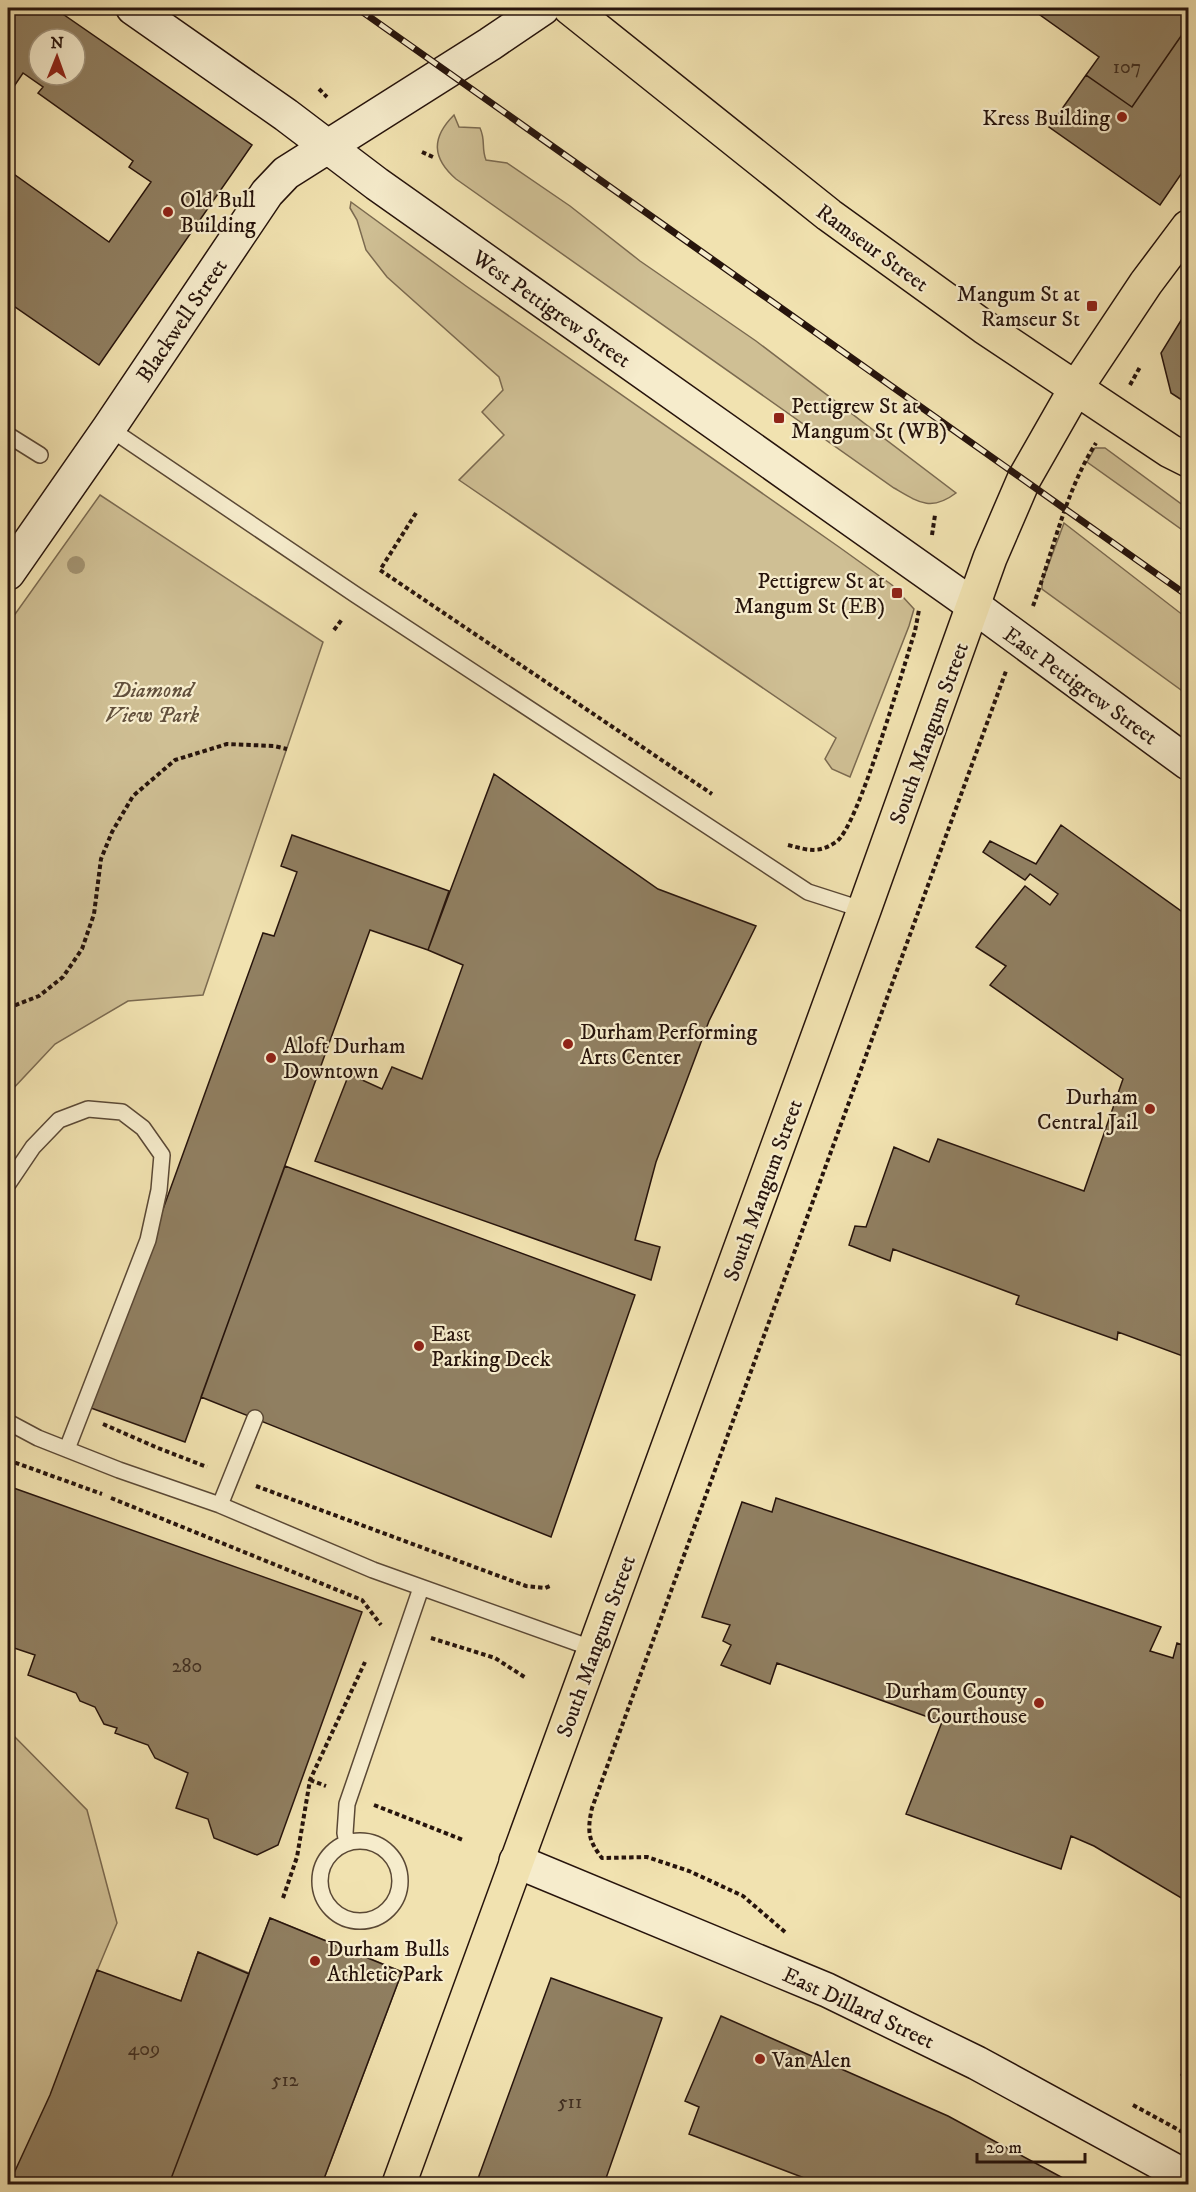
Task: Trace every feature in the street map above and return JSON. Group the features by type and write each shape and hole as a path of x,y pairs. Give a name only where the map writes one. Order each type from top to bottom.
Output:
{"main road":[{"name":"Ramseur Street","path":"570,8 829,215 984,327 1182,460"},
{"name":"South Mangum Street","path":"399,2184 864,910 990,558 1024,479 1076,388 1146,283 1188,227"}],"street":[{"name":"West Pettigrew Street","path":"133,8 413,210 974,606"},
{"name":"Blackwell Street","path":"8,573 267,193 286,172 490,44 543,8"},
{"name":"East Pettigrew Street","path":"974,606 1188,763"},
{"name":"East Dillard Street","path":"516,1861 827,1990 977,2063 1188,2178"}],"lane":[{"path":"109,428 356,596 808,892 864,910"},
{"path":"8,435 40,455"},
{"path":"8,1184 33,1147 59,1120 88,1109 122,1112 143,1128 162,1155 159,1190 148,1240 67,1449"},
{"path":"220,1504 255,1418"},
{"path":"8,1422 38,1438 119,1470 220,1504 373,1570 594,1649"},
{"path":"346,1843 345,1823 350,1796 421,1588"},
{"path":"360,1841 373,1843 385,1850 394,1860 399,1872 400,1886 397,1898 389,1909 378,1917 365,1921 352,1921 340,1916 330,1908 323,1897 320,1884 321,1871 326,1859 346,1843 360,1841"}],"path":[{"path":"319,89 327,97"},
{"path":"423,152 433,157"},
{"path":"794,1937 784,1932 743,1896 689,1871 647,1857 602,1858 592,1845 588,1827 596,1797 995,696 1020,641 1070,498 1088,456 1115,414 1140,367"},
{"path":"416,513 380,570 720,800"},
{"path":"779,839 788,845 816,851 838,841 859,803 915,631 935,515"},
{"path":"334,630 345,615"},
{"path":"8,1008 39,996 63,977 82,949 94,914 101,859 112,832 133,796 175,760 227,744 274,746 287,750"},
{"path":"80,1415 231,1476 526,1586 537,1588 550,1586"},
{"path":"8,1460 108,1497 362,1600 382,1626 407,1630 495,1658 526,1678"},
{"path":"283,1898 297,1857 309,1780 368,1657"},
{"path":"309,1780 463,1840"},
{"path":"1129,2103 1188,2134"}],"green space":[{"path":"454,115 459,127 480,128 486,160 507,163 570,206 640,261 756,341 956,493 939,502 925,503 894,488 456,179 442,163 437,148 441,132"},
{"path":"351,202 466,286 892,585 914,609 850,777 832,769 825,759 836,738 459,480 504,435 482,412 503,390 499,377 387,277 366,250 357,220 350,208"},
{"path":"1095,448 1105,448 1188,509 1188,534 1087,462"},
{"name":"Diamond View Park","path":"100,495 323,642 203,995 128,1001 55,1044 8,1094 8,624"},
{"path":"1064,523 1188,619 1188,695 1042,589 1042,582"},
{"name":"Durham Bulls Athletic Park","path":"8,1730 87,1810 117,1923 97,1971 181,2001 198,1952 249,1973 270,1918 402,1972 322,2184 8,2184"}],"building":[{"name":"Old Bull Building","path":"8,8 54,8 81,27 27,27 27,76 23,73 15,85 8,79"},
{"path":"1034,8 1188,8 1188,26 1132,107 1086,75 1099,57 1033,10"},
{"name":"Kress Building","path":"1188,26 1188,164 1160,205 1049,127 1086,75 1132,107"},
{"name":"Old Bull Building","path":"87,31 252,145 99,365 8,302 8,170 109,242 151,182 129,167 133,161 38,93 43,87 87,87"},
{"path":"1188,309 1188,404 1171,393 1161,353"},
{"name":"Durham Performing Arts Center","path":"494,774 658,889 756,926 709,1021 656,1162 635,1240 660,1247 651,1280 315,1161 349,1074 382,1089 392,1067 422,1079 463,965 428,950"},
{"name":"Durham Central Jail","path":"1061,825 1188,916 1188,1358 1118,1332 1117,1340 1016,1304 1019,1296 893,1249 890,1261 849,1245 855,1226 866,1227 894,1147 929,1162 938,1139 1084,1191 1123,1079 990,985 1006,966 976,947 1025,886 1050,905 1058,894 1030,874 1025,880 983,852 990,841 1036,864"},
{"name":"Aloft Durham Downtown","path":"292,835 449,891 428,950 370,930 185,1442 91,1408 263,933 274,936 297,872 281,866"},
{"name":"East Parking Deck","path":"285,1166 635,1295 551,1537 201,1397"},
{"path":"8,1486 362,1612 278,1845 257,1855 214,1838 208,1819 176,1808 188,1773 155,1758 148,1745 115,1733 117,1728 104,1724 95,1707 80,1701 76,1693 28,1675 35,1655 8,1646"},
{"name":"Durham County Courthouse","path":"776,1498 1161,1627 1150,1651 1173,1658 1177,1643 1188,1647 1188,1902 1094,1846 1071,1836 1061,1869 906,1814 942,1722 777,1663 770,1684 721,1665 731,1645 723,1641 730,1625 702,1617 742,1502 772,1512"},
{"path":"270,1918 402,1972 322,2184 169,2184"},
{"path":"198,1952 249,1974 169,2184 9,2184 50,2095 97,1970 181,2001"},
{"path":"551,1978 662,2018 604,2184 476,2184"},
{"name":"Van Alen","path":"721,2016 948,2116 1074,2184 820,2184 689,2134 699,2107 685,2101"},
{"path":"1188,2061 1188,2079 1181,2075"}],"railway":[{"path":"357,8 1188,596"}],"place":[{"name":"Kress Building","path":"1122,117"},
{"name":"Old Bull Building","path":"168,212"},
{"name":"Mangum St at Ramseur St","path":"1092,306"},
{"name":"Pettigrew St at Mangum St (WB)","path":"779,418"},
{"name":"Pettigrew St at Mangum St (EB)","path":"897,593"},
{"name":"Durham Performing Arts Center","path":"568,1044"},
{"name":"Aloft Durham Downtown","path":"271,1058"},
{"name":"Durham Central Jail","path":"1150,1109"},
{"name":"East Parking Deck","path":"419,1346"},
{"name":"Durham County Courthouse","path":"1039,1703"},
{"name":"Durham Bulls Athletic Park","path":"315,1961"},
{"name":"Van Alen","path":"760,2059"}]}
